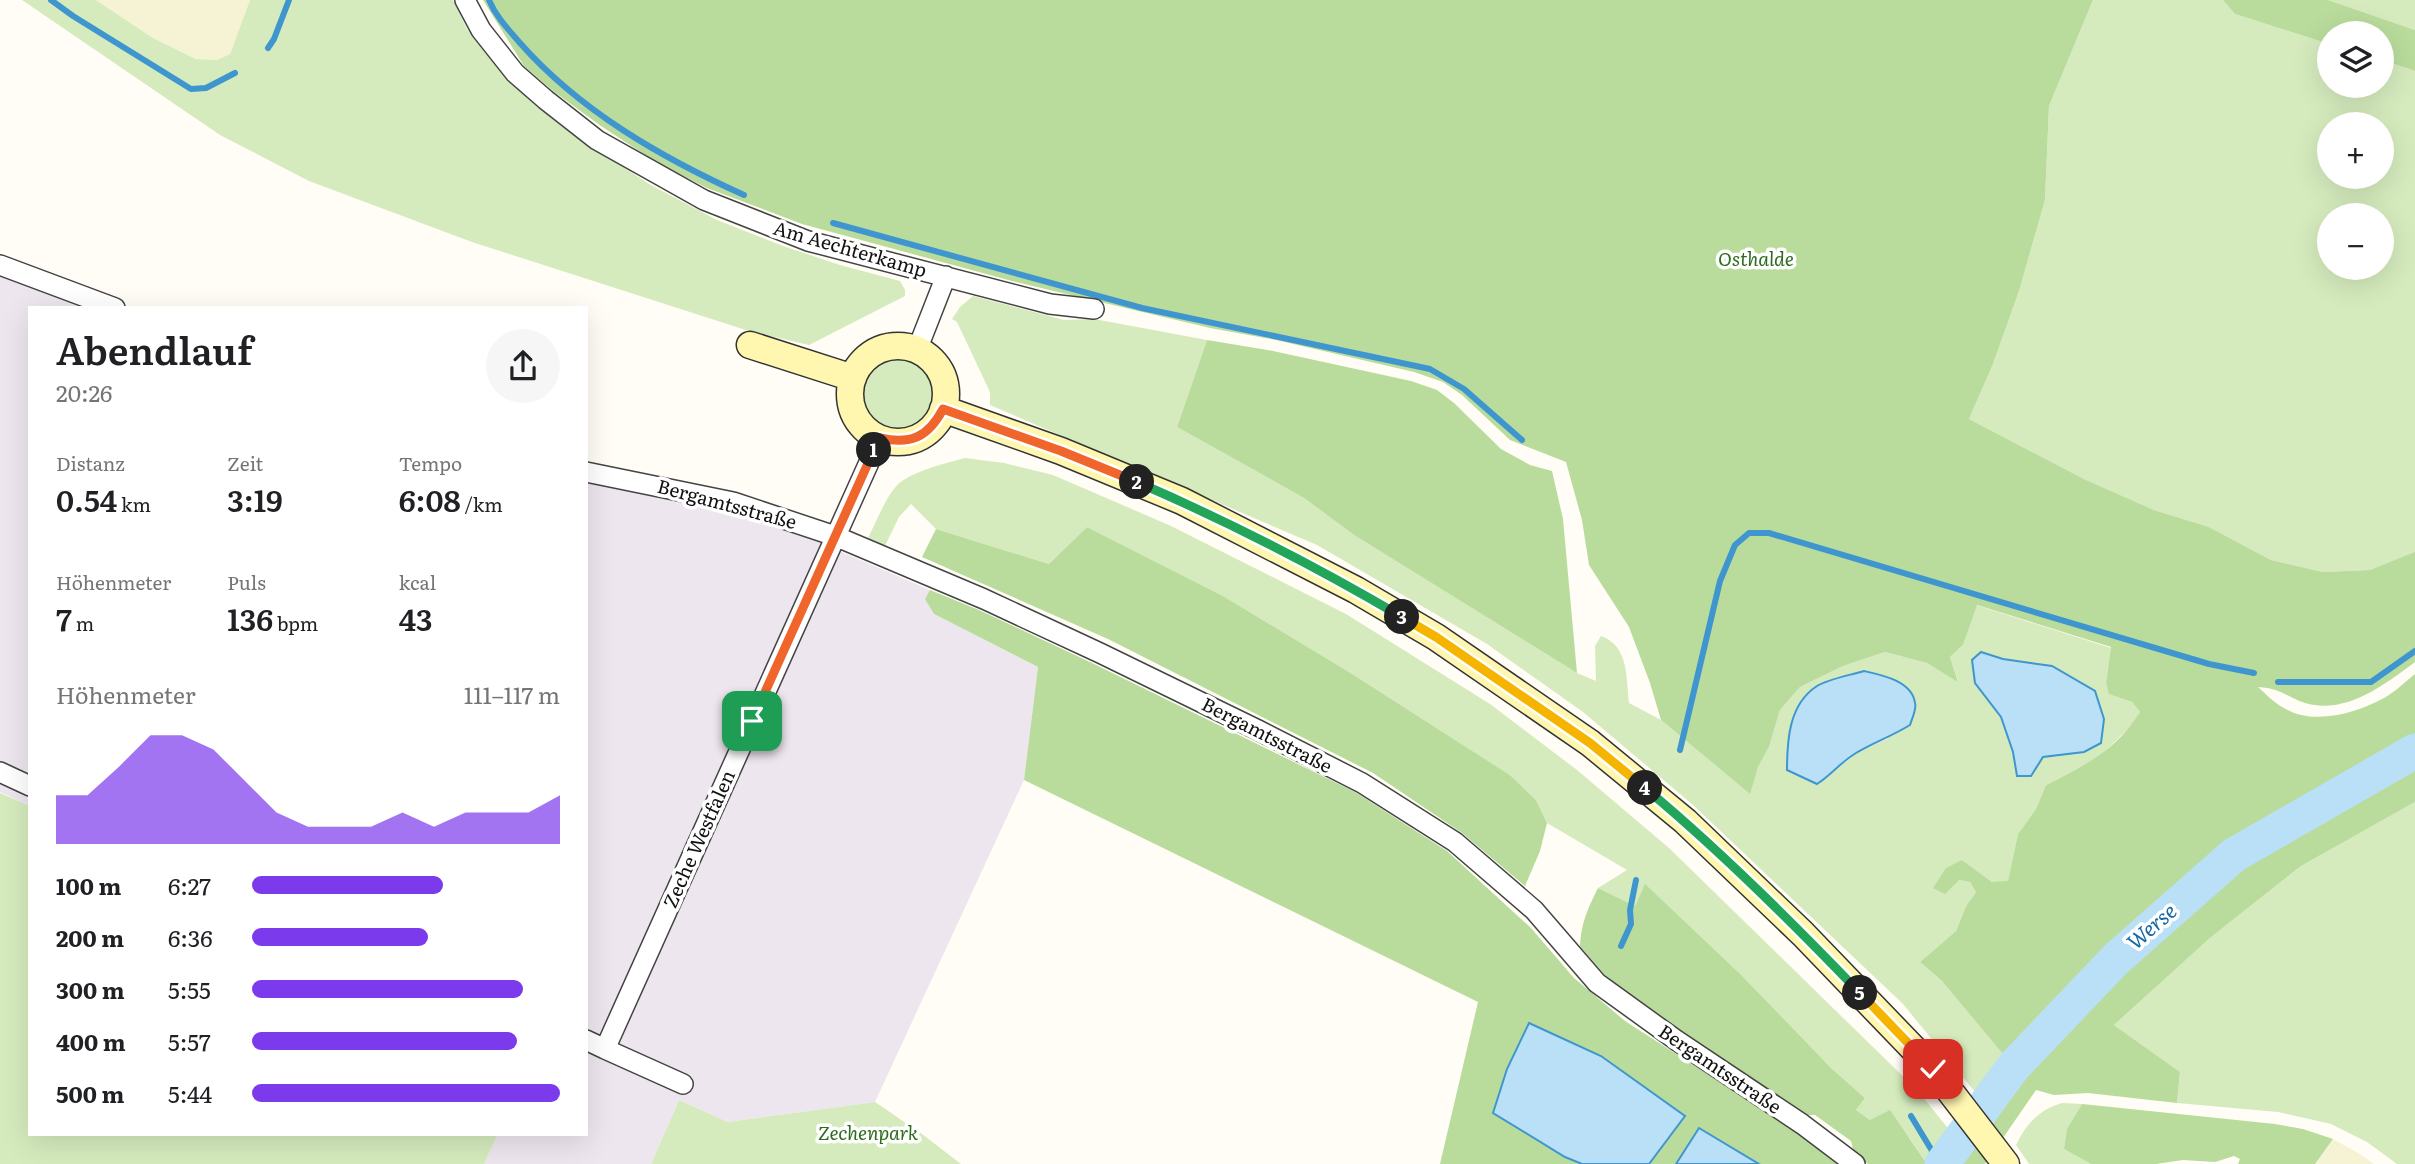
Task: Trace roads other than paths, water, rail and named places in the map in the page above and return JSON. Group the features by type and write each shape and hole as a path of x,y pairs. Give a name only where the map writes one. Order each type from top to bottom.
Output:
{"street":[{"name":"Am Aechterkamp","path":"465,0 481,30 515,73 597,140 651,172 704,200 808,241 946,276 917,349"},
{"path":"0,265 110,306"},
{"path":"946,276 1051,304 1094,309"},
{"path":"750,345 853,377"},
{"path":"886,347 917,349 929,357 944,381 946,395 943,409 936,423 925,434 903,441 880,438 867,431 855,413 850,392 853,377 860,364 886,347"},
{"path":"943,409 1061,451 1182,501 1356,590 1436,637 1590,743 1685,821 1803,934 1933,1069 2006,1164"},
{"name":"Zeche Westfalen","path":"605,1049 880,438"},
{"name":"Bergamtsstraße","path":"588,472 733,502 835,536 984,599 1258,730 1362,783 1455,842 1534,910 1597,983 1856,1164"},
{"path":"0,772 28,785"},
{"path":"588,1041 683,1084"}],"water":[{"path":"1981,652 2003,659 2052,666 2095,691 2104,719 2101,743 2084,752 2043,757 2031,776 2017,776 2013,752 2001,717 1975,683 1972,660"},
{"path":"1864,671 1895,680 1908,689 1913,695 1915,705 1910,725 1856,753 1817,784 1787,770 1789,735 1800,702 1817,686"},
{"path":"1529,1023 1601,1056 1685,1116 1649,1164 1582,1164 1565,1157 1493,1113 1507,1069"},
{"path":"1699,1128 1759,1164 1676,1164"}],"waterway":[{"path":"51,0 191,89 206,88 235,73"},
{"path":"268,48 289,0"},
{"path":"489,0 503,23 543,68 596,111 653,149 744,195"},
{"path":"833,223 1142,308 1430,369 1464,389 1522,440"},
{"path":"1680,750 1720,581 1735,545 1749,533 1769,533 2209,664 2254,673"},
{"path":"2278,682 2371,682 2415,651"},
{"name":"Werse","path":"1942,1164 2014,1066 2116,959 2234,855 2415,751"},
{"path":"1621,946 1631,924 1630,910 1636,880"},
{"path":"1911,1116 1940,1164"}],"park label":[{"name":"Osthalde","path":"1756,259"},
{"name":"Zechenpark","path":"868,1133"}]}
